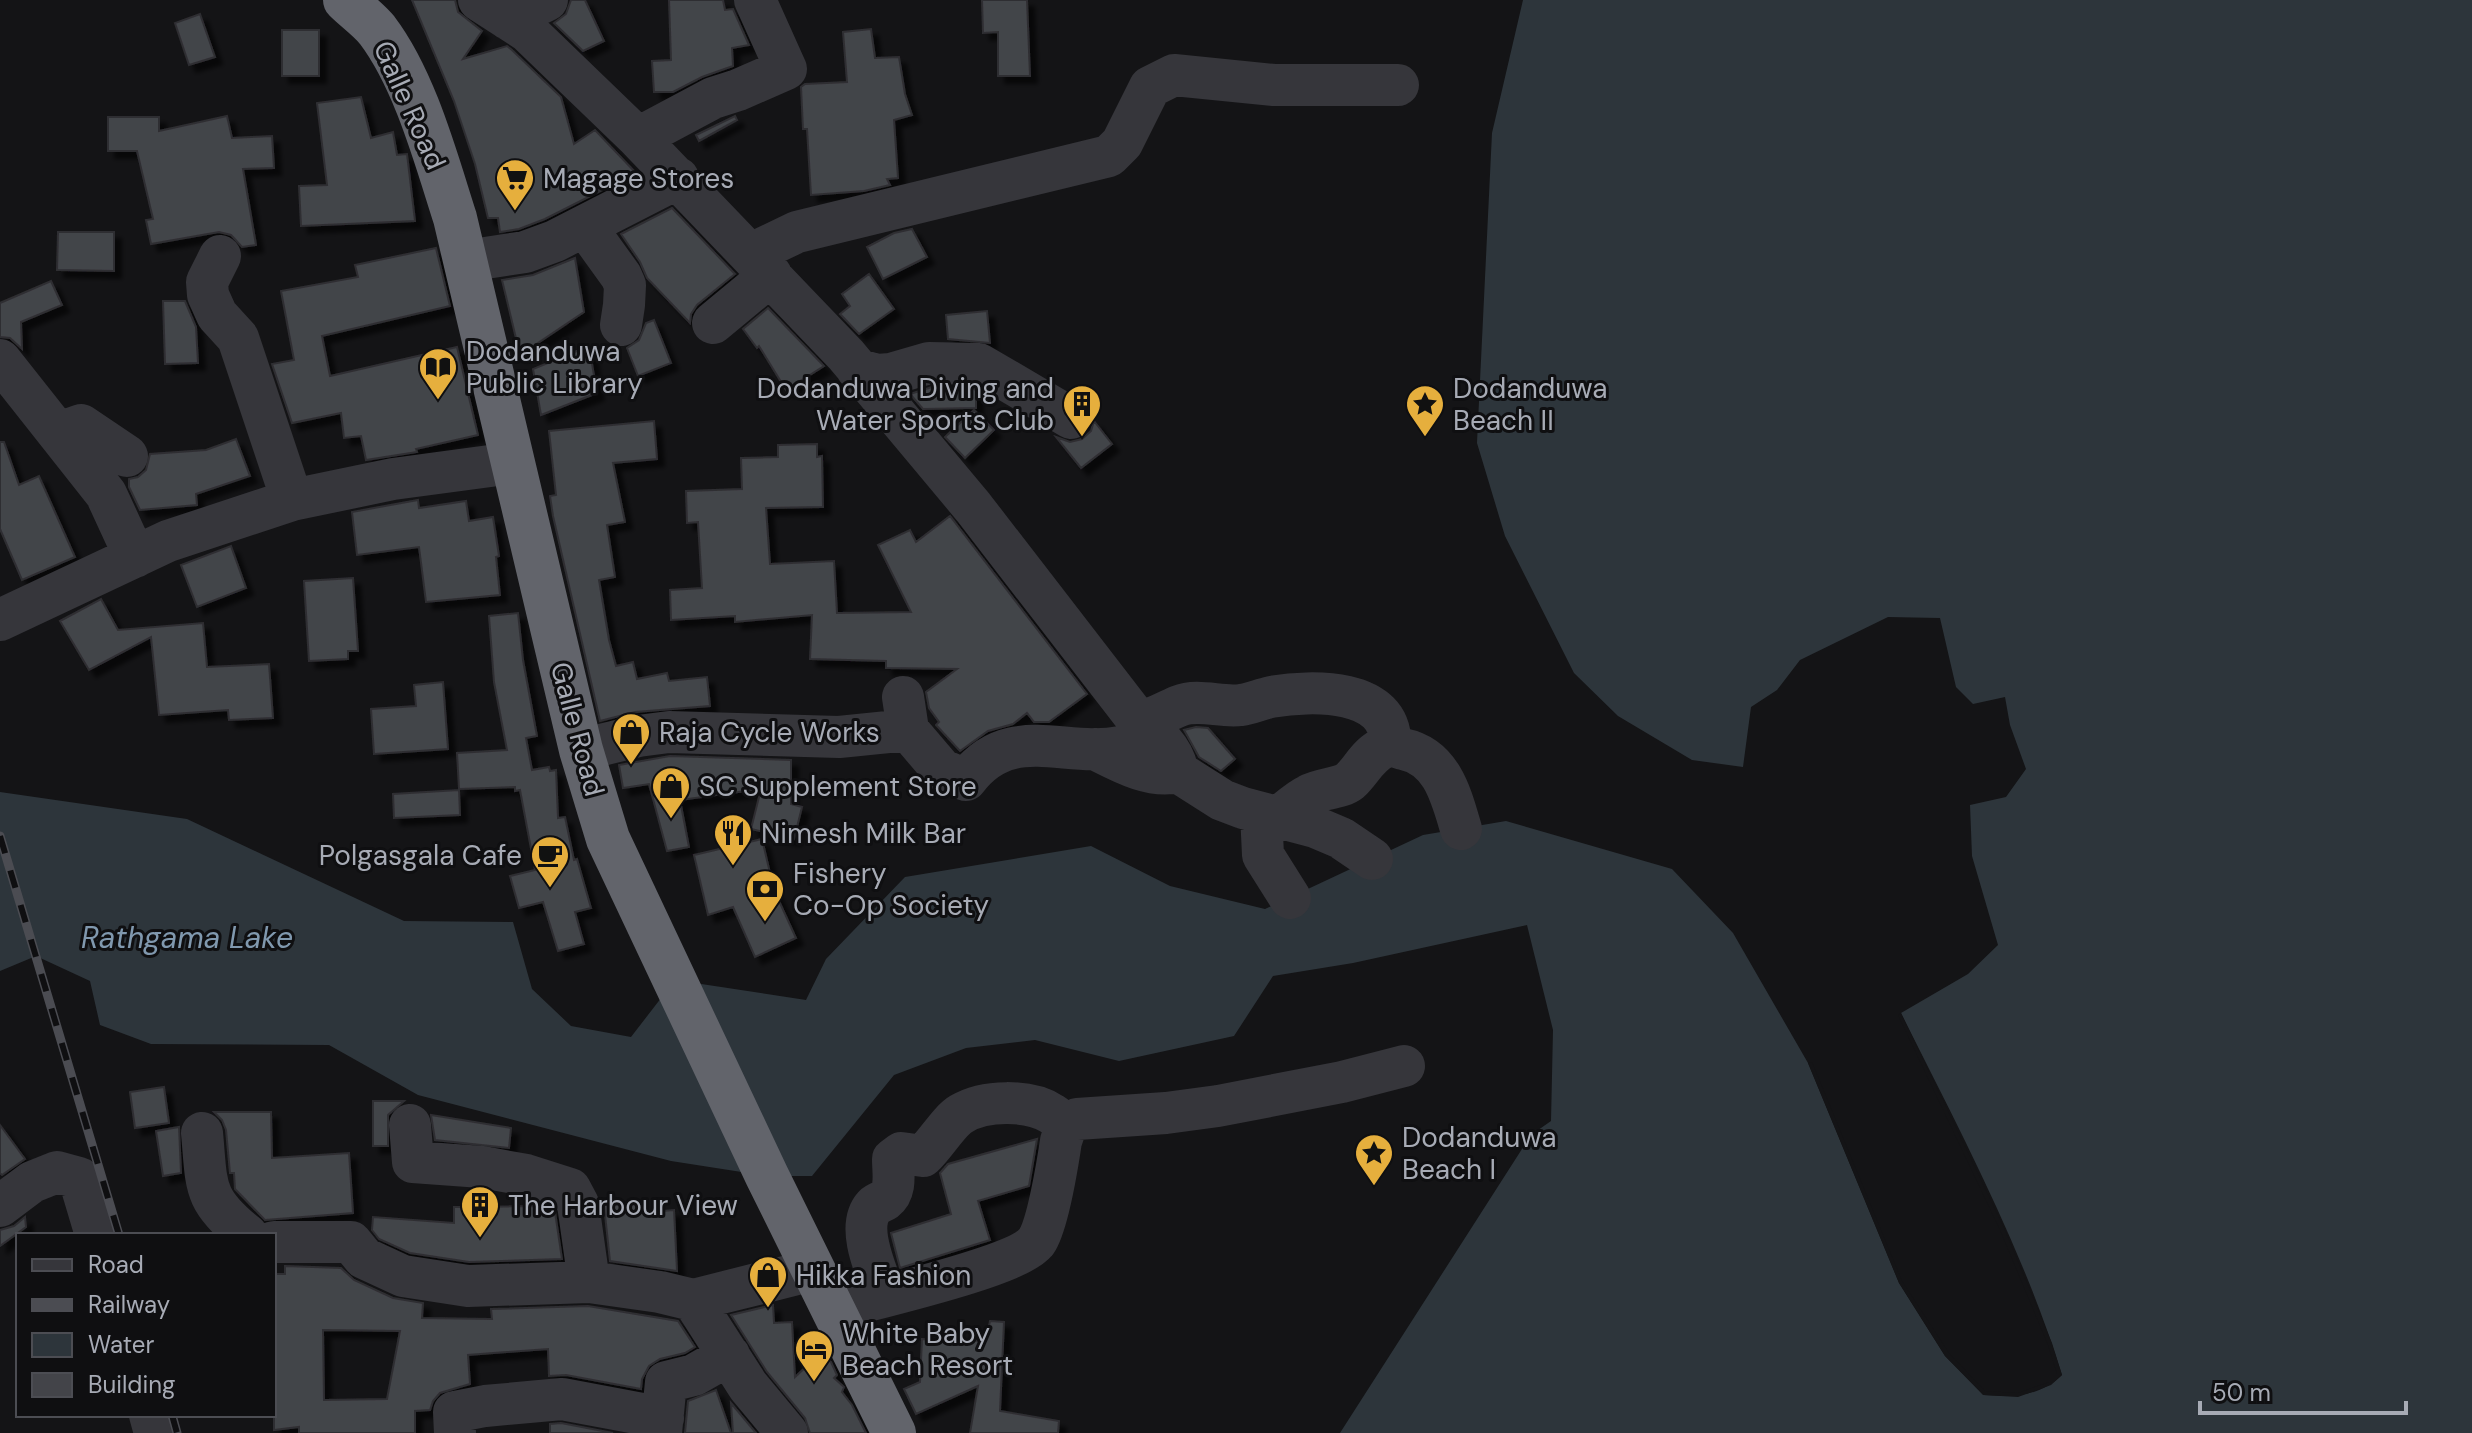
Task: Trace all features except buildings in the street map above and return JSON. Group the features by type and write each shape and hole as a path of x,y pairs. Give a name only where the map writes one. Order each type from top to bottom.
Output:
{"highway":[{"name":"Galle Road","path":"345,0 382,15 399,68 430,138 466,261 581,750 608,839 767,1176 894,1433"}],"street":[{"path":"494,9 547,0"},
{"path":"638,138 713,98 786,69 755,0"},
{"path":"494,9 527,31 638,138 857,369 973,507 1139,722 1164,741 1175,759 1178,772"},
{"path":"713,323 761,265 797,232 1109,156 1122,143 1150,87 1174,75 1274,85 1398,85"},
{"path":"466,261 525,252 555,241 678,178"},
{"path":"585,226 625,285 621,325"},
{"path":"220,256 207,282 208,295 217,315 238,338 292,500"},
{"path":"0,360 106,494 135,557"},
{"path":"857,369 877,375 929,363 979,364 1071,418"},
{"path":"58,433 81,425 127,456"},
{"path":"0,620 168,541 292,500 393,479 512,463"},
{"path":"1139,722 1158,718 1181,705 1207,703 1223,707 1297,695 1333,695 1358,698 1375,707 1391,737 1390,746"},
{"path":"581,750 669,732 839,737 905,714 942,770 966,780 992,756 1012,747 1038,744 1095,749 1120,747 1137,735 1139,722"},
{"path":"1270,815 1307,795 1351,780 1366,760 1390,746 1425,757 1436,769 1448,788 1461,829"},
{"path":"1095,749 1149,772 1178,772 1222,800 1315,827 1341,838 1372,859"},
{"path":"1270,815 1263,855 1290,898"},
{"path":"833,1310 985,1268 1026,1252 1039,1240 1066,1126 1077,1119 1218,1106 1342,1082 1404,1066"},
{"path":"885,1295 868,1247 867,1220 874,1205 886,1199 893,1189 893,1159 901,1153 923,1156 959,1114 1000,1102 1051,1113 1066,1126"},
{"path":"410,1125 413,1162 482,1167 526,1175 570,1189 578,1204 589,1282"},
{"path":"202,1133 208,1195 230,1222 244,1233"},
{"path":"0,1206 32,1182 57,1172 79,1178 95,1233"},
{"path":"276,1242 351,1242 364,1258 403,1276 468,1286 589,1282 693,1300 813,1270"},
{"path":"693,1300 748,1386 787,1433"},
{"path":"455,1433 454,1412 562,1399 662,1425 666,1382 694,1375 729,1355"}],"water":[{"name":"Rathgama Lake","path":"1523,0 2472,0 2472,1433 1340,1433 1531,1135 1551,1121 1553,1030 1527,925 1353,963 1273,976 1234,1036 1119,1061 1035,1040 966,1048 894,1075 812,1176 767,1176 671,1161 418,1095 329,1045 151,1044 100,1025 90,981 36,956 0,971 0,792 187,819 404,921 513,922 532,989 571,1026 631,1037 675,980 806,1000 826,959 905,877 1091,846 1170,886 1265,909 1423,835 1506,821 1672,869 1733,933 1808,1063 1899,1283 1945,1356 1984,1395 2025,1394 2044,1388 2062,1375 2047,1329 1989,1191 1901,1013 1968,974 1998,945 1972,856 1970,805 2006,797 2026,769 2010,725 2005,697 1973,704 1956,687 1940,618 1888,617 1800,660 1777,690 1751,707 1743,767 1692,760 1618,716 1574,673 1505,536 1477,443 1492,133"}],"pier":[{"path":"1901,1013 2004,1228 2052,1343 2062,1375 2051,1385 2018,1397 1983,1395 1945,1356 1899,1283 1808,1063 1812,1062 1902,1281 1949,1353 1985,1391 2018,1393 2049,1382 2057,1374 2048,1345 2000,1230 1898,1015"}],"railway":[{"path":"0,836 118,1233"},
{"path":"173,1417 177,1433"}],"place":[{"name":"Magage Stores","path":"515,212"},
{"name":"Dodanduwa Public Library","path":"438,401"},
{"name":"Dodanduwa Diving and Water Sports Club","path":"1082,438"},
{"name":"Dodanduwa Beach II","path":"1425,438"},
{"name":"Raja Cycle Works","path":"631,766"},
{"name":"SC Supplement Store","path":"671,820"},
{"name":"Nimesh Milk Bar","path":"733,867"},
{"name":"Polgasgala Cafe","path":"550,889"},
{"name":"Fishery Co-Op Society","path":"765,923"},
{"name":"Dodanduwa Beach I","path":"1374,1187"},
{"name":"The Harbour View","path":"480,1239"},
{"name":"Hikka Fashion","path":"768,1309"},
{"name":"White Baby Beach Resort","path":"814,1383"}]}
